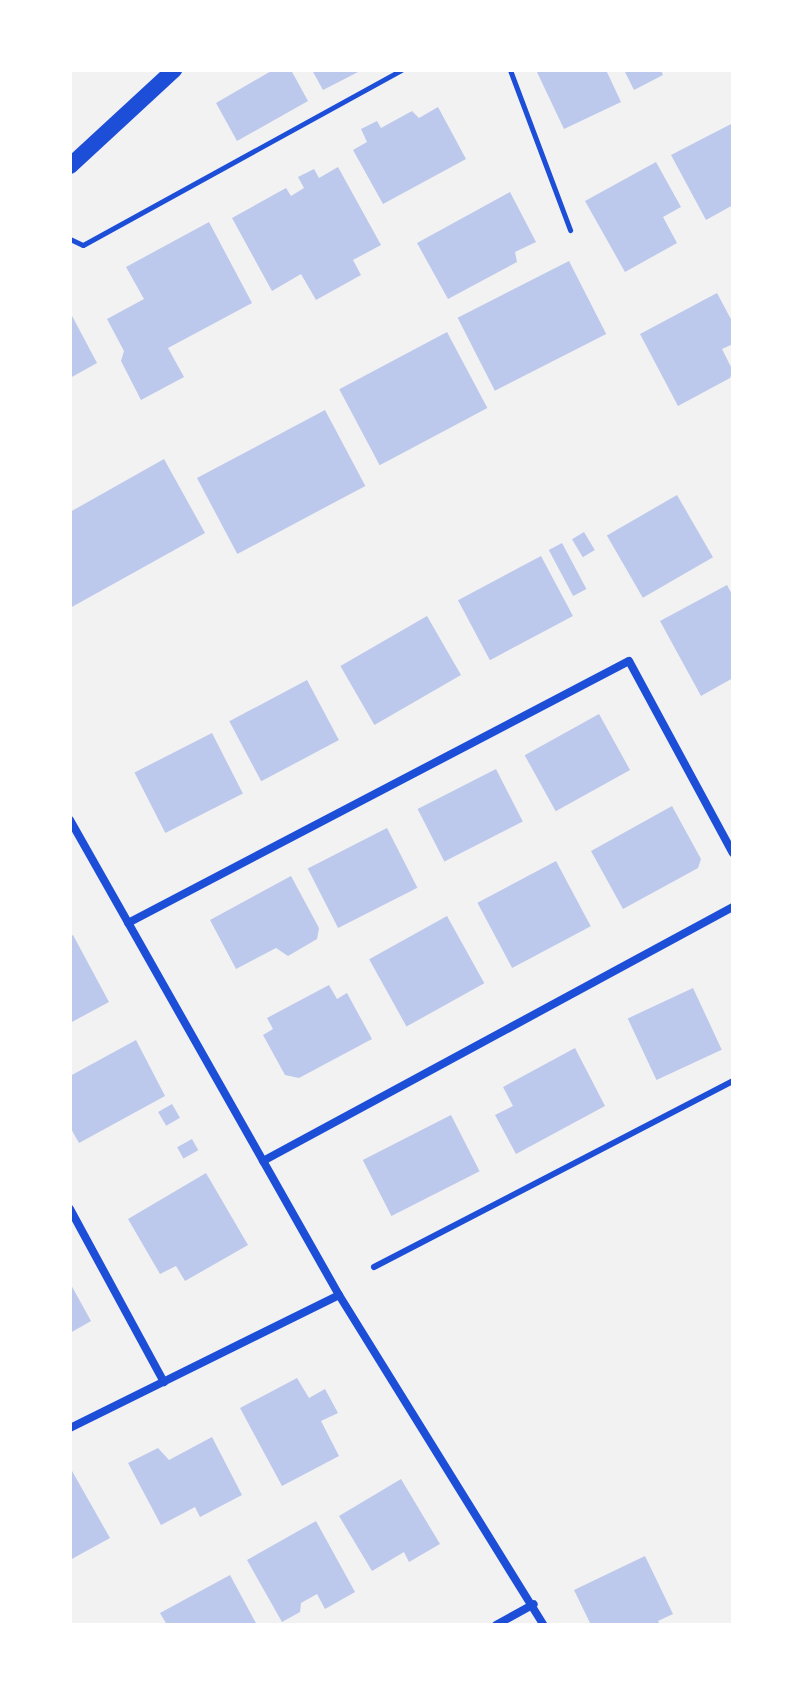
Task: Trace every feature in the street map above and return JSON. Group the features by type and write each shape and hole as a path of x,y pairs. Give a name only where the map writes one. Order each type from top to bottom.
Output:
{"main road":[{"path":"70,166 174,70"}],"street":[{"path":"128,923 629,661 733,853"},
{"path":"70,820 339,1295 534,1604 544,1625"},
{"path":"263,1161 733,907"},
{"path":"70,1209 164,1382"},
{"path":"70,1428 339,1295"},
{"path":"496,1625 534,1604"}],"lane":[{"path":"374,1267 733,1081"}],"path":[{"path":"70,239 83,245 401,70"},
{"path":"510,70 570,230"}],"building":[{"path":"273,70 291,70 308,101 237,141 216,103"},
{"path":"312,70 362,70 323,90"},
{"path":"536,70 606,70 621,102 564,129"},
{"path":"624,70 661,70 663,75 634,90"},
{"path":"438,107 466,159 383,204 353,150 367,142 361,129 377,121 381,128 412,111 419,118"},
{"path":"733,123 733,205 706,220 671,155"},
{"path":"656,162 681,207 663,217 677,243 625,272 585,201"},
{"path":"338,167 381,245 353,260 361,275 316,300 301,274 272,291 232,218 286,188 291,196 304,188 298,177 314,169 319,178"},
{"path":"510,192 536,242 515,252 517,262 448,299 417,243"},
{"path":"209,222 252,303 168,348 184,377 141,400 121,361 124,351 107,319 144,299 126,267"},
{"path":"569,261 606,334 495,391 458,318"},
{"path":"717,293 733,323 733,344 722,349 733,371 730,378 678,406 640,334"},
{"path":"70,312 97,363 70,378"},
{"path":"447,332 487,408 380,465 339,389"},
{"path":"325,410 365,486 237,554 197,478"},
{"path":"164,459 205,533 70,608 70,512"},
{"path":"677,495 713,557 643,598 607,536"},
{"path":"584,532 595,550 583,557 572,539"},
{"path":"562,543 586,589 573,596 549,550"},
{"path":"541,556 573,616 490,660 458,600"},
{"path":"727,585 733,596 733,678 701,696 660,621"},
{"path":"427,616 461,675 374,725 340,666"},
{"path":"307,680 339,740 261,781 229,721"},
{"path":"599,714 630,770 556,811 525,755"},
{"path":"212,733 243,794 165,833 134,772"},
{"path":"496,769 523,822 444,862 418,809"},
{"path":"672,806 701,859 698,868 623,909 591,851"},
{"path":"387,828 417,888 338,928 308,868"},
{"path":"556,861 591,926 512,968 477,903"},
{"path":"291,876 319,928 317,939 288,956 276,948 236,969 210,920"},
{"path":"447,916 484,983 406,1026 369,959"},
{"path":"73,935 109,1002 70,1023 70,937"},
{"path":"329,985 337,999 347,993 372,1039 299,1078 285,1075 263,1035 273,1029 267,1018"},
{"path":"693,988 722,1050 656,1080 628,1018"},
{"path":"136,1040 165,1096 79,1143 70,1127 70,1076"},
{"path":"575,1048 605,1106 516,1154 495,1115 513,1106 503,1087"},
{"path":"172,1104 180,1118 166,1126 158,1112"},
{"path":"451,1115 480,1171 391,1216 363,1160"},
{"path":"192,1139 198,1150 183,1159 177,1147"},
{"path":"206,1173 248,1245 185,1281 176,1266 160,1274 128,1219"},
{"path":"70,1283 91,1321 70,1333"},
{"path":"297,1378 309,1398 325,1389 338,1413 321,1421 339,1456 282,1486 240,1408"},
{"path":"212,1437 242,1495 200,1517 195,1507 161,1525 128,1463 158,1448 169,1460"},
{"path":"70,1472 110,1538 70,1560"},
{"path":"401,1479 440,1544 409,1562 404,1552 372,1571 339,1516"},
{"path":"316,1521 355,1592 325,1609 317,1594 301,1603 300,1612 282,1622 247,1560"},
{"path":"645,1556 673,1614 658,1621 660,1625 591,1625 574,1590"},
{"path":"230,1575 257,1625 167,1625 160,1613"}]}
